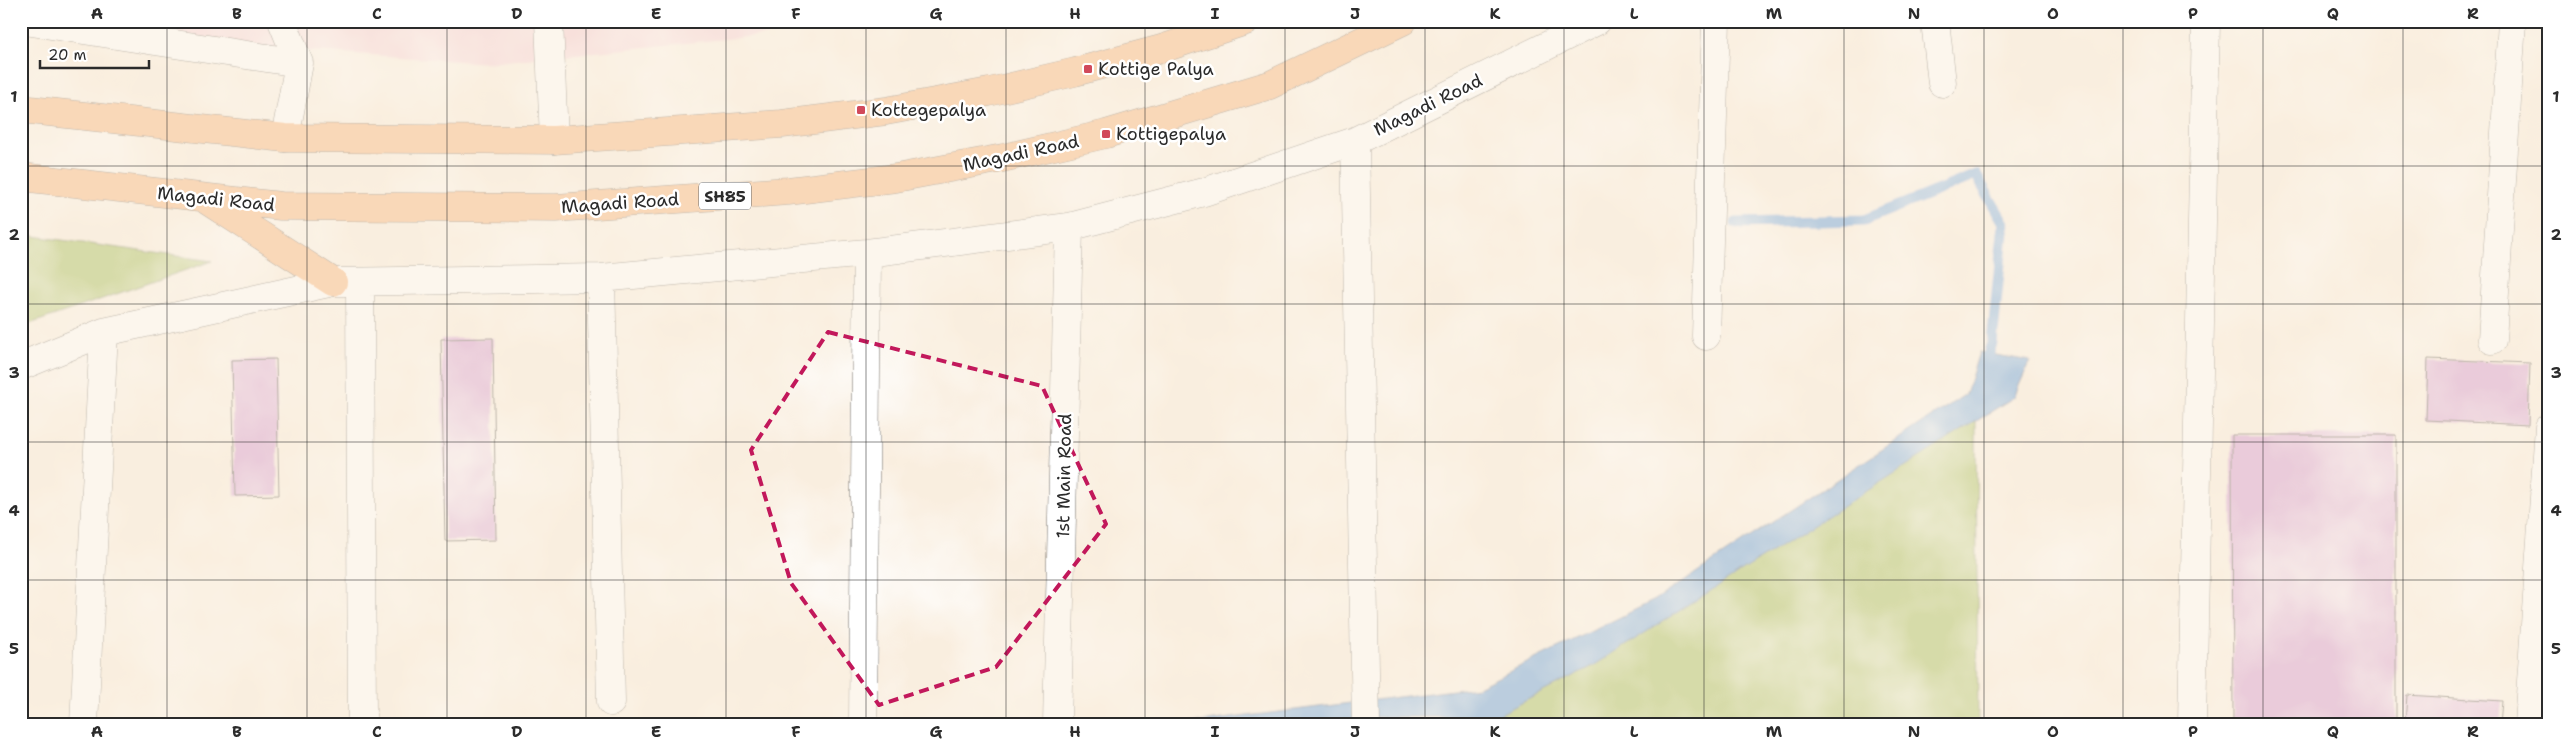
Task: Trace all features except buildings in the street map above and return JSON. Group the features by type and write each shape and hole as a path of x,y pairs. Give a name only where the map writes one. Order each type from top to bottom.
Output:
{"main road":[{"path":"21,109 285,138 554,140 782,124 886,111 989,92 1076,72 1161,49 1246,21"},
{"name":"Magadi Road","path":"21,177 280,206 556,208 788,191 896,178 1003,158 1092,138 1180,114 1270,85 1403,21"},
{"path":"203,198 333,282"}],"street":[{"path":"25,21 300,63"},
{"path":"282,21 300,63 285,138"},
{"path":"549,21 554,140"},
{"name":"Magadi Road","path":"21,366 104,332 333,282 601,278 868,253 1069,227 1204,192 1355,142 1597,21"},
{"path":"1706,336 1716,21"},
{"path":"1935,21 1942,83"},
{"path":"2192,724 2206,21"},
{"path":"2492,340 2512,21"},
{"path":"1355,142 1366,724"},
{"name":"1st Main Road","path":"1057,724 1069,227"},
{"path":"863,724 868,253"},
{"path":"601,278 611,702"},
{"path":"360,282 362,724"},
{"path":"84,724 104,332"},
{"path":"2528,724 2549,427"}],"highlighted area":[{"path":"828,332 1042,386 1106,524 996,667 879,705 791,583 751,450"}],"shaded area":[{"path":"93,21 905,21 487,63 268,48"}],"green space":[{"path":"21,235 26,235 212,261 21,327"},
{"path":"1976,421 1978,724 1494,724 1494,717 1593,666"}],"water":[{"path":"1979,352 2030,361 2014,397 1593,666 1494,717 1373,717 1342,724 1183,724 1478,687 1655,600 1966,394"}],"waterway":[{"path":"1736,223 1864,220 1976,175 2004,223 1992,343 1984,367"}],"place":[{"name":"Kottige Palya","path":"1088,69"},
{"name":"Kottegepalya","path":"861,110"},
{"name":"Kottigepalya","path":"1106,134"}]}
